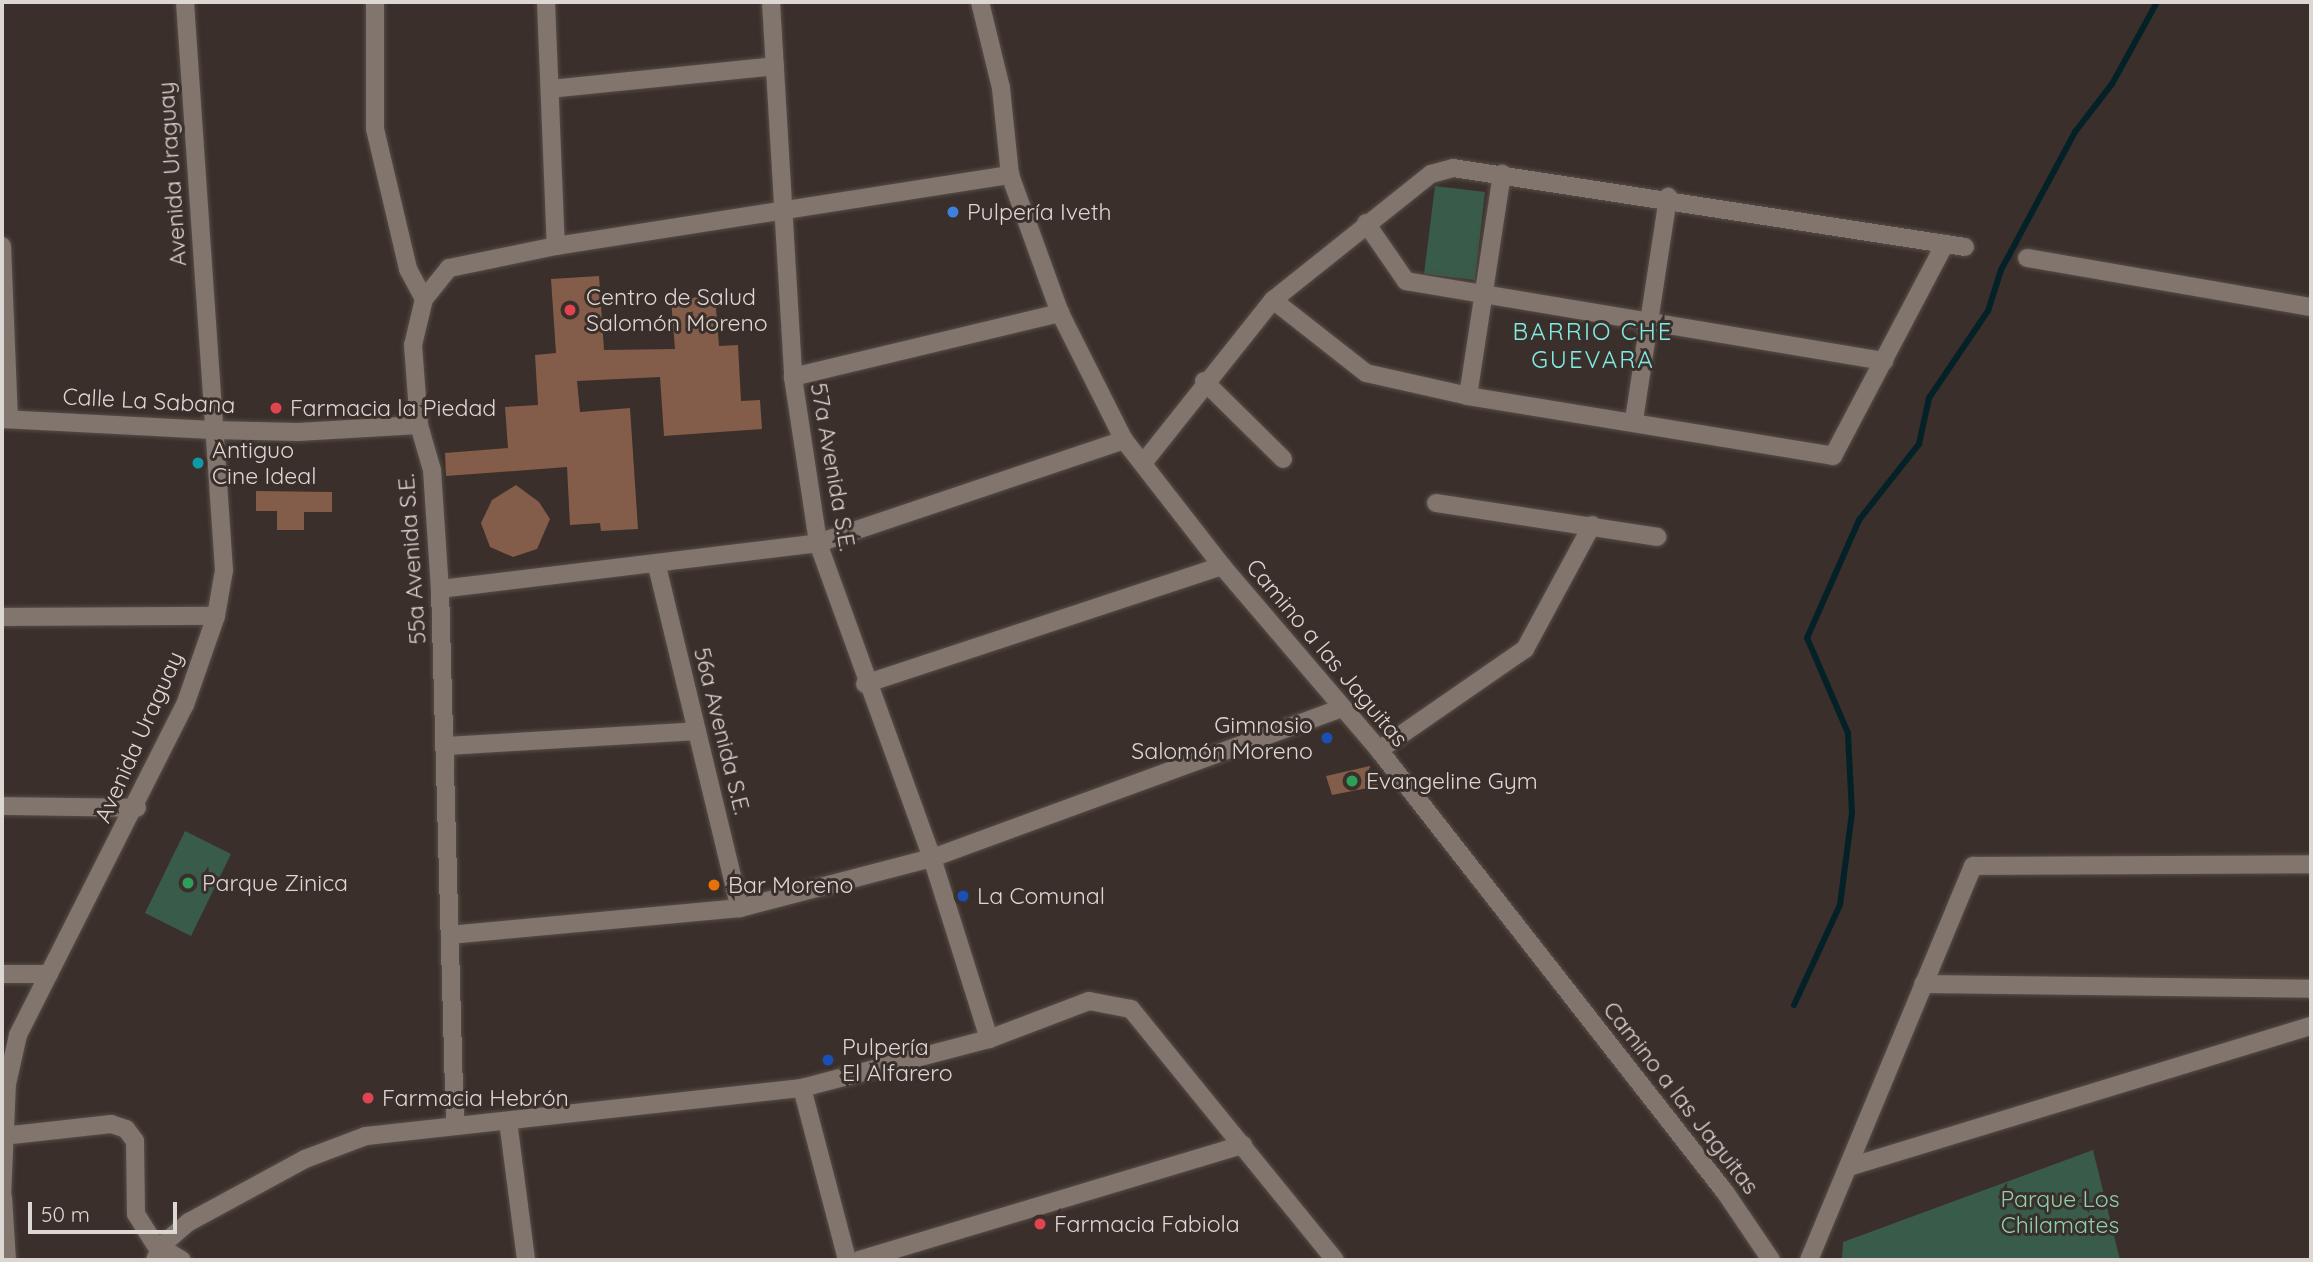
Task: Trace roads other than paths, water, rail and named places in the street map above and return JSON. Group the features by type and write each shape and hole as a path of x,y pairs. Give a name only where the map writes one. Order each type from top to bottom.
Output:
{"street":[{"name":"Avenida Uraguay","path":"7,1260 2,1197 3,1136 18,1035 137,808 186,705 216,616 225,570 212,430 185,2"},
{"path":"375,2 375,129 408,269 425,299 449,268 556,246 1010,175"},
{"path":"546,2 556,246"},
{"name":"57a Avenida S.E.","path":"771,2 793,377 818,543 865,684 932,858 989,1039"},
{"name":"Camino a las Jaguitas","path":"979,2 1001,88 1010,175 1060,313 1124,440 1144,462 1222,566 1340,709 1379,750 1725,1192 1771,1260"},
{"path":"550,89 775,66"},
{"path":"1144,462 1204,381 1273,300 1366,223 1431,174 1453,167 1668,197 1965,247"},
{"path":"1468,396 1502,174"},
{"path":"1634,420 1668,197"},
{"path":"1366,223 1406,281 1884,360"},
{"path":"1273,300 1366,373 1468,396 1634,420 1833,456 1945,244"},
{"path":"2,246 5,419"},
{"path":"2027,258 2311,307"},
{"name":"55a Avenida S.E.","path":"425,299 413,345 419,425 432,470 440,589 447,746 455,1125"},
{"path":"793,377 1060,313"},
{"path":"1204,381 1283,459"},
{"name":"Calle La Sabana","path":"5,419 298,432 419,425"},
{"path":"440,589 657,566 818,543 1124,440"},
{"path":"1436,503 1657,537"},
{"path":"1379,750 1525,649 1592,525"},
{"name":"56a Avenida S.E.","path":"657,566 740,908"},
{"path":"865,684 1222,566"},
{"path":"2,617 216,616"},
{"path":"450,935 740,908 932,858 1340,709"},
{"path":"447,746 697,731"},
{"path":"2,806 137,808"},
{"path":"1809,1260 1973,866 2311,864"},
{"path":"2,974 49,974"},
{"path":"1923,984 2311,989"},
{"path":"158,1253 189,1222 305,1159 366,1136 802,1088 989,1039 1089,1001 1131,1009 1335,1260"},
{"path":"1849,1167 2311,1026"},
{"path":"802,1088 847,1260"},
{"path":"508,1121 526,1260"},
{"path":"3,1136 111,1124 126,1129 135,1141 136,1214 158,1253 182,1260"},
{"path":"859,1260 1243,1145"}],"waterway":[{"path":"1794,1005 1840,905 1852,813 1848,733 1807,638 1859,520 1919,444 1929,398 1988,311 2001,270 2075,132 2112,84 2157,2"}],"place":[{"name":"Pulpería Iveth","path":"953,212"},
{"name":"Centro de Salud Salomón Moreno","path":"570,310"},
{"name":"Farmacia la Piedad","path":"276,408"},
{"name":"Antiguo Cine Ideal","path":"198,463"},
{"name":"Gimnasio Salomón Moreno","path":"1327,738"},
{"name":"Evangeline Gym","path":"1352,781"},
{"name":"Parque Zinica","path":"188,883"},
{"name":"Bar Moreno","path":"714,885"},
{"name":"La Comunal","path":"963,896"},
{"name":"Pulpería El Alfarero","path":"828,1060"},
{"name":"Farmacia Hebrón","path":"368,1098"},
{"name":"Farmacia Fabiola","path":"1040,1224"}],"district":[{"name":"BARRIO CHE GUEVARA","path":"1593,346"}],"park label":[{"name":"Parque Los Chilamates","path":"2060,1212"}]}
